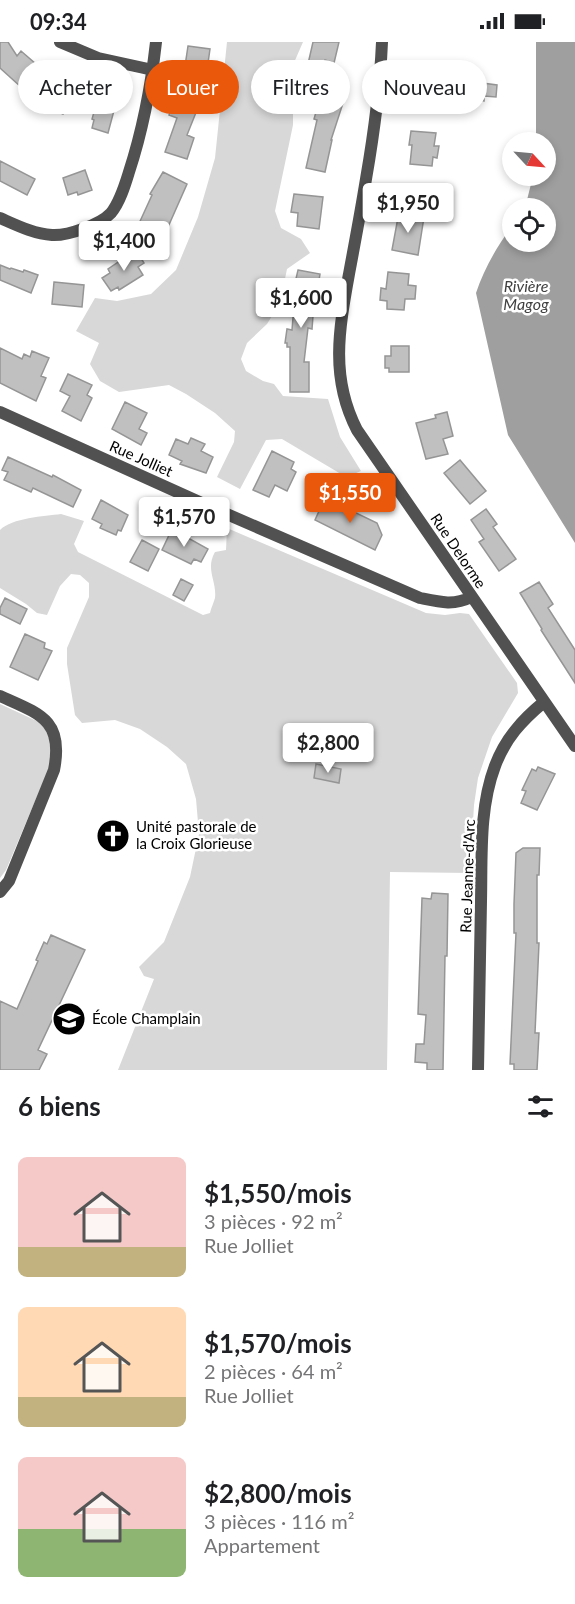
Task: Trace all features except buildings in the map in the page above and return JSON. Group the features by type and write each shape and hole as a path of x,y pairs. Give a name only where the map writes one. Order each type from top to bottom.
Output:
{"street":[{"path":"60,42 98,58 145,68"},
{"path":"154,60 156,42"},
{"name":"Rue Delorme","path":"382,42 374,131 340,323 341,387 349,415 357,430 575,746"},
{"path":"0,218 20,227 51,235 77,231 109,215 117,204 140,140 145,113"},
{"name":"Rue Jolliet","path":"0,412 420,598 460,603 471,597"},
{"path":"0,696 44,718 57,742 57,753 54,770 9,881 0,892"},
{"name":"Rue Jeanne-d'Arc","path":"477,1070 482,856 486,799 504,746 516,728 544,702"}],"shaded area":[{"path":"227,42 303,42 295,60 251,60 251,114 293,114 293,125 275,211 281,228 301,239 310,253 287,269 280,303 267,324 247,343 241,359 246,371 263,381 274,384 283,396 328,399 340,437 361,471 346,477 282,439 266,440 240,489 217,477 234,442 235,431 215,413 169,385 119,392 100,381 90,364 99,343 76,331 95,298 117,301 151,294 176,270 198,217 215,158 220,114 239,114 239,60 225,60"},
{"path":"61,514 84,521 74,544 78,552 203,615 210,613 215,598 211,570 212,558 215,552 226,550 227,528 426,613 469,614 517,683 518,693 492,737 478,778 470,873 390,872 387,1070 118,1070 154,979 144,976 139,967 164,942 190,877 199,834 196,799 186,764 167,747 140,729 115,720 82,723 75,715 67,664 67,648 89,597 89,583 80,575 71,574 60,586 47,615 37,613 0,588 0,530 20,520"},
{"path":"0,704 39,722 52,745 49,768 6,870 0,878"}],"water":[{"name":"Rivière Magog","path":"536,42 575,42 575,543 508,435 476,293 491,258 502,241 502,252 556,252 556,198 528,198 530,186 556,186 556,132 536,132"}],"place":[{"name":"Unité pastorale de la Croix Glorieuse","path":"113,836"},
{"name":"École Champlain","path":"69,1019"}]}
